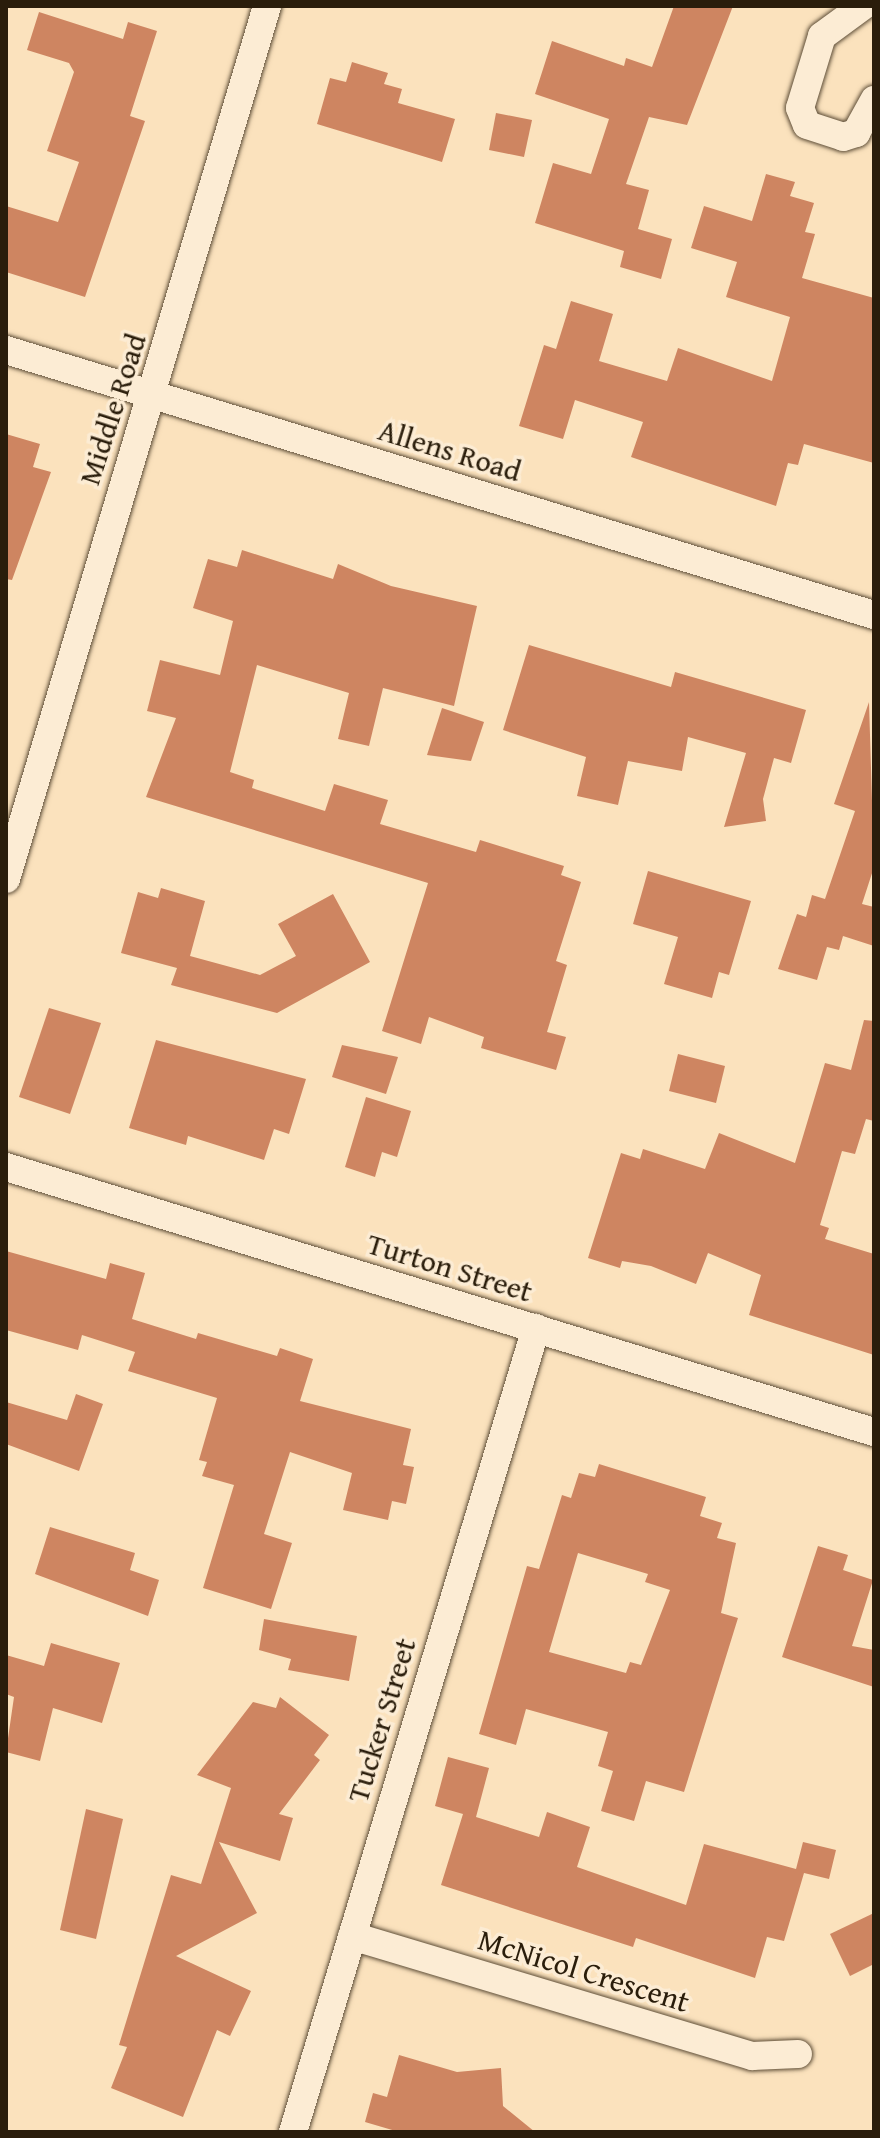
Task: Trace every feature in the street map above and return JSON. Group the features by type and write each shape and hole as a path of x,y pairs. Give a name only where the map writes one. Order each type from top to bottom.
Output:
{"street":[{"name":"Middle Road","path":"6,879 267,6"},
{"path":"863,6 822,36 800,108 807,125 843,137 856,133 874,100"},
{"name":"Allens Road","path":"6,350 874,615"},
{"name":"Turton Street","path":"6,1167 874,1432"},
{"name":"Tucker Street","path":"293,2132 536,1328"},
{"name":"McNicol Crescent","path":"352,1936 752,2056 798,2054"}],"building":[{"path":"674,6 733,6 687,125 649,117 626,184 649,190 638,229 672,239 661,279 620,267 624,251 535,223 553,163 591,174 609,119 535,94 552,41 624,66 626,58 652,67"},
{"path":"39,12 123,39 128,22 157,31 130,116 145,121 85,297 6,272 6,206 58,222 79,162 47,151 74,72 69,63 27,50"},
{"path":"352,62 388,73 384,84 402,89 398,103 455,119 442,162 317,124 330,78 346,82"},
{"path":"496,113 532,120 524,157 489,150"},
{"path":"766,174 795,182 790,196 814,203 805,232 815,234 802,278 874,298 874,463 804,444 798,465 788,463 776,506 631,457 643,422 575,400 563,439 519,426 544,345 556,349 571,301 613,314 599,361 667,381 678,348 772,381 790,317 726,297 737,262 691,248 704,206 752,221"},
{"path":"6,434 40,444 33,467 51,472 12,580 6,579"},
{"path":"242,550 333,579 338,564 391,586 477,606 454,706 383,688 369,746 338,739 349,693 257,665 230,772 254,780 252,788 325,811 334,784 388,800 380,824 476,852 480,840 564,866 561,875 581,882 556,961 567,965 547,1032 566,1037 556,1070 481,1048 484,1037 429,1017 421,1044 382,1031 428,883 146,797 176,718 147,711 160,660 220,675 233,621 193,608 208,559 237,567"},
{"path":"529,645 671,687 675,672 806,710 791,763 774,758 763,799 766,821 724,827 746,753 688,737 682,771 628,761 618,805 577,796 586,757 503,730"},
{"path":"869,702 874,867 862,904 874,907 874,946 843,936 839,950 827,947 817,980 778,969 797,914 806,917 812,895 825,899 855,811 834,804"},
{"path":"442,708 484,722 471,761 427,755"},
{"path":"648,871 751,901 729,975 719,972 712,998 664,984 678,937 633,924"},
{"path":"161,888 205,901 190,956 260,975 296,956 278,924 333,894 370,962 277,1013 171,985 177,968 121,953 138,892 158,898"},
{"path":"49,1008 101,1023 70,1114 19,1097"},
{"path":"864,1020 874,1021 874,1121 866,1119 855,1154 842,1151 820,1225 829,1228 825,1239 874,1254 874,1355 749,1315 761,1275 708,1253 696,1284 651,1266 622,1261 620,1268 588,1258 621,1153 640,1159 643,1149 705,1169 719,1133 795,1163 825,1063 851,1070"},
{"path":"156,1040 306,1079 289,1134 274,1129 264,1160 188,1136 186,1145 129,1128"},
{"path":"342,1045 398,1057 386,1094 332,1077"},
{"path":"678,1054 725,1066 716,1103 669,1091"},
{"path":"366,1097 411,1111 397,1157 382,1152 375,1177 345,1167"},
{"path":"6,1251 106,1279 110,1263 145,1273 132,1319 196,1339 198,1333 277,1356 280,1348 313,1359 300,1401 411,1429 403,1465 414,1467 406,1504 392,1501 388,1520 343,1510 352,1473 290,1452 264,1534 292,1543 271,1609 203,1588 234,1485 202,1476 207,1462 199,1460 217,1398 128,1371 135,1352 82,1335 78,1350 6,1330"},
{"path":"76,1394 103,1404 79,1471 6,1444 6,1402 67,1420"},
{"path":"599,1464 706,1497 700,1516 722,1523 717,1538 736,1543 721,1613 738,1618 684,1792 646,1781 634,1821 601,1811 613,1771 598,1766 608,1732 526,1709 516,1745 479,1734 527,1566 539,1569 562,1495 571,1498 579,1473 595,1477","holes":["578,1553 648,1574 645,1582 670,1590 641,1665 630,1662 626,1673 549,1652"]},
{"path":"50,1527 135,1553 130,1570 159,1580 148,1616 35,1574"},
{"path":"818,1546 848,1555 843,1570 873,1580 852,1646 874,1650 874,1687 782,1657"},
{"path":"264,1619 357,1636 349,1681 288,1670 291,1659 259,1650"},
{"path":"51,1643 120,1663 102,1723 53,1708 40,1761 6,1752 14,1697 6,1694 6,1655 44,1666"},
{"path":"280,1697 329,1735 314,1755 320,1760 279,1814 293,1818 280,1861 219,1842 257,1913 176,1956 251,1991 230,2036 217,2030 183,2117 111,2088 127,2047 119,2045 171,1875 201,1884 231,1788 197,1775 253,1702 276,1708"},
{"path":"448,1757 489,1768 476,1817 539,1837 547,1812 590,1827 577,1867 686,1905 704,1844 796,1869 803,1842 836,1850 829,1879 804,1873 784,1941 767,1937 755,1978 636,1938 633,1947 441,1885 463,1814 435,1806"},
{"path":"86,1809 123,1819 96,1939 60,1930"},
{"path":"874,1913 874,1964 850,1976 830,1934"},
{"path":"399,2055 457,2072 501,2068 503,2106 535,2132 399,2132 365,2122 373,2093 387,2097"}]}
